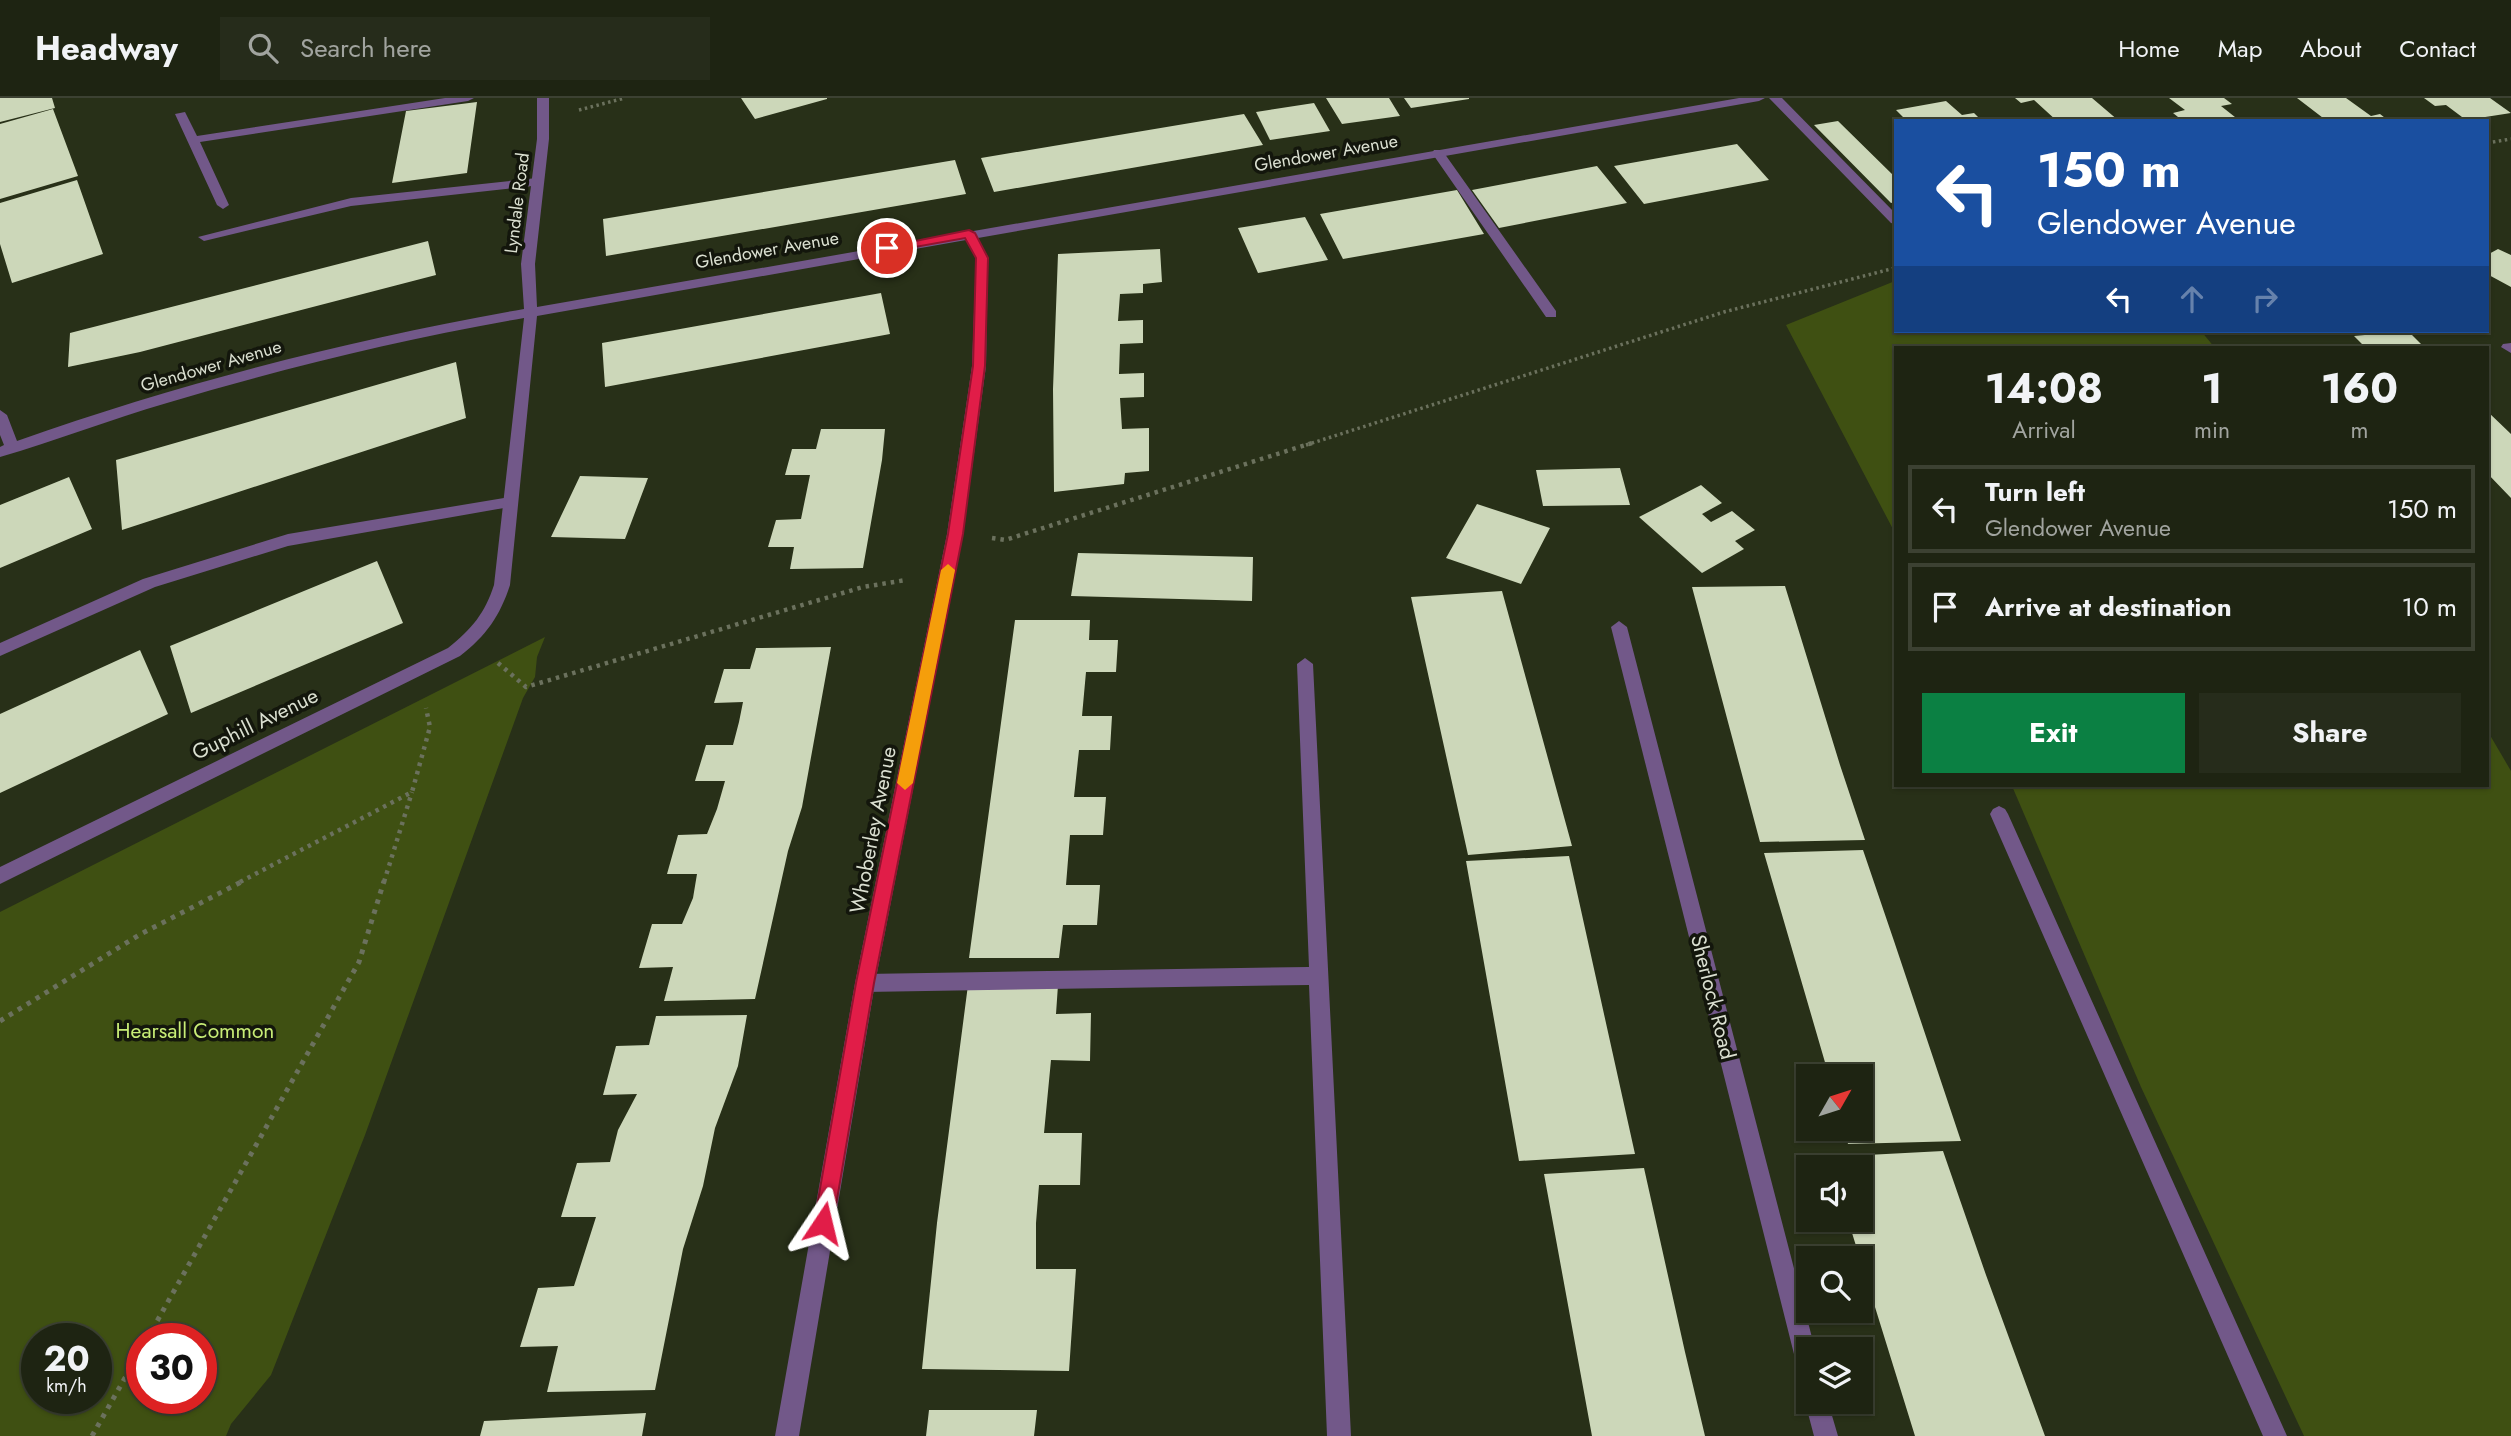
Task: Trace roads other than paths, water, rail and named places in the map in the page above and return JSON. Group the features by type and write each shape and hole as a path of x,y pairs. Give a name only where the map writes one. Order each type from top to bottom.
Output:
{"street":[{"path":"193,140 468,98"},
{"name":"Lyndale Road","path":"531,312 528,264 543,139 543,98"},
{"name":"Glendower Avenue","path":"6,450 232,379 442,328 969,233 1759,98"},
{"path":"1775,98 1894,219"},
{"path":"181,114 223,205"},
{"path":"1438,153 1551,314"},
{"path":"204,237 351,202 537,182"},
{"name":"Whoberley Avenue","path":"787,1436 865,983 956,534 979,366 982,258 969,233"},
{"path":"0,650 149,583 289,540 510,502 531,312"},
{"path":"0,415 6,450"},
{"name":"Guphill Avenue","path":"0,876 454,652 478,633 494,614 502,585 510,502"},
{"name":"Sherlock Road","path":"1619,627 1801,1337"},
{"path":"1304,664 1339,1436"},
{"path":"1999,814 2275,1436"},
{"path":"865,983 1320,976"},
{"path":"1820,1414 1826,1436"}],"park label":[{"name":"Hearsall Common","path":"195,1031"}]}
